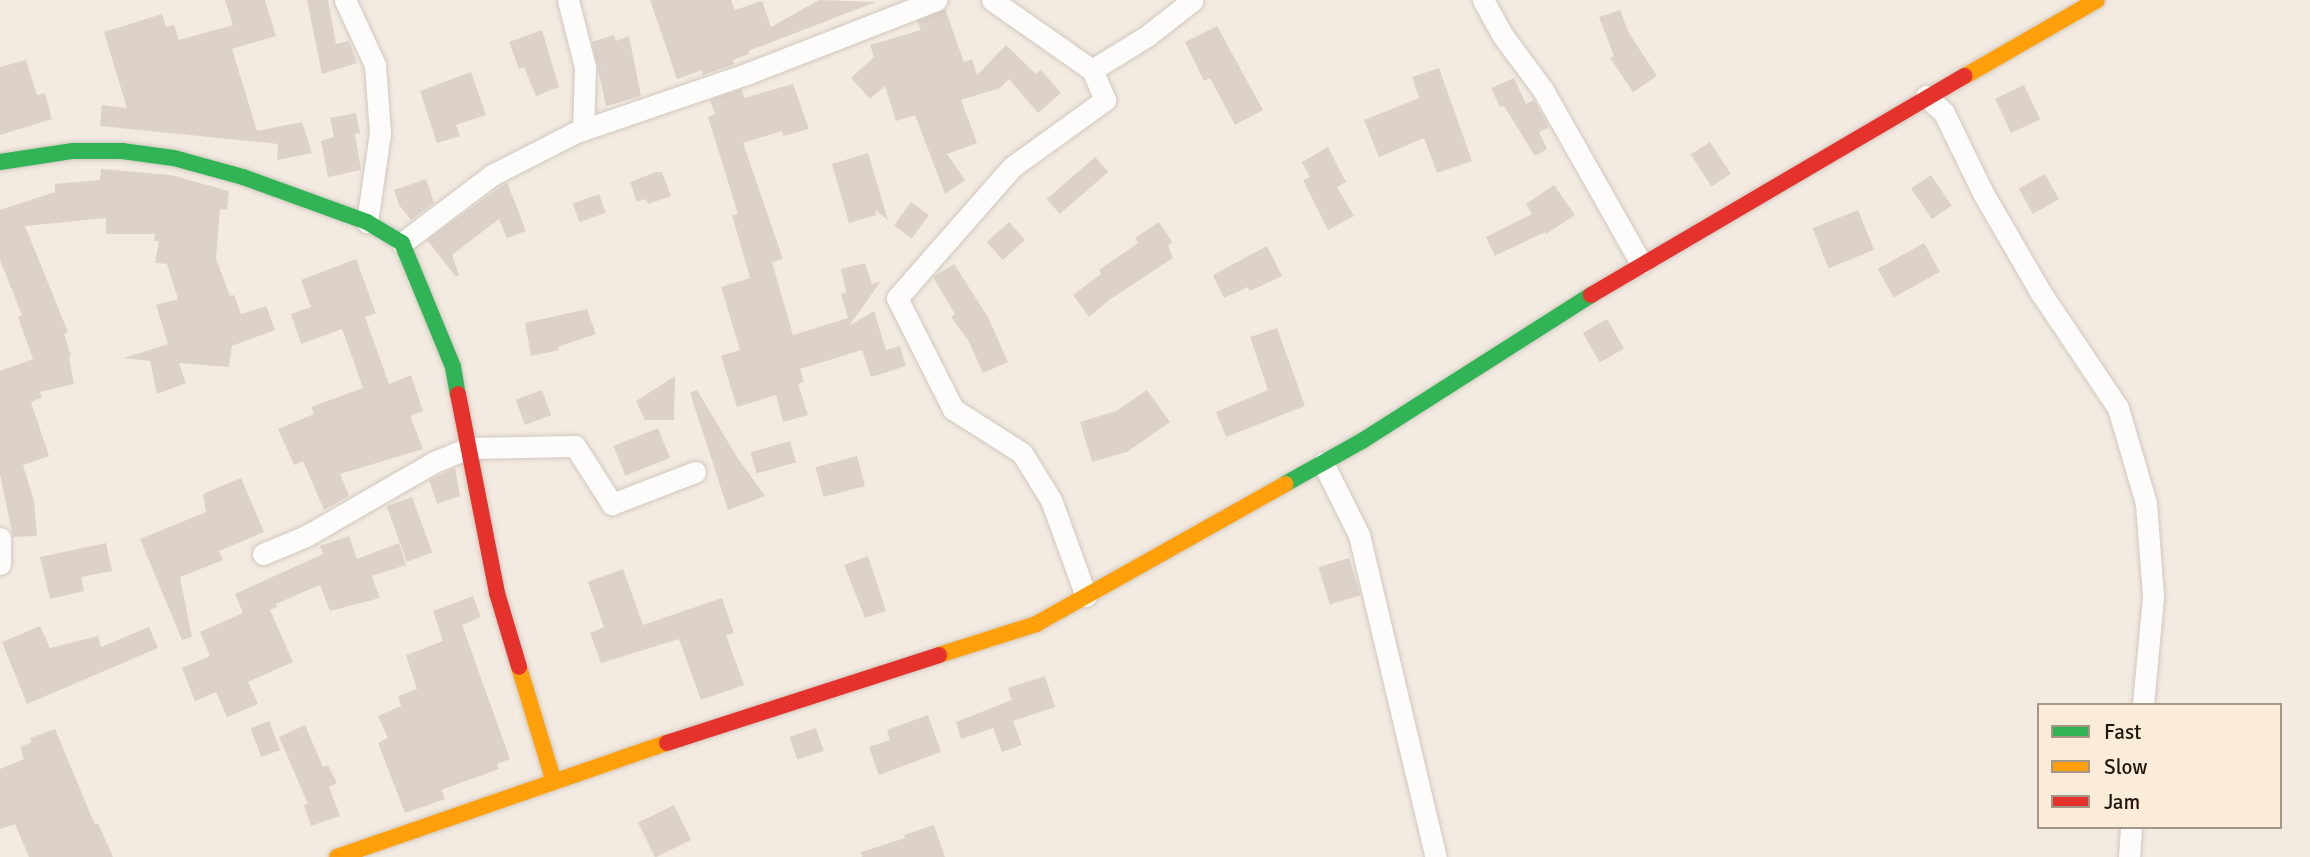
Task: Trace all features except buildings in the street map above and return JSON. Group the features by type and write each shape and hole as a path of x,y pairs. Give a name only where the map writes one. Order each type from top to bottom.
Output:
{"street":[{"path":"345,0 375,65 380,133 367,222"},
{"path":"568,0 585,67 583,130"},
{"path":"402,243 492,175 583,130 749,73 936,0"},
{"path":"992,0 1092,70 1105,100 1012,167 897,298 953,409 1022,453 1051,500 1086,596"},
{"path":"1092,70 1147,36 1193,0"},
{"path":"1483,0 1503,36 1543,90 1642,263"},
{"path":"337,857 554,782 1036,624 1323,463 1642,263 1926,96 2097,0"},
{"path":"1926,96 1944,113 1983,193 2042,293 2118,408 2146,503 2153,597 2143,703"},
{"path":"0,162 73,151 122,151 174,158 243,177 367,222 402,243 453,367 497,593 554,782"},
{"path":"263,554 306,536 434,462 469,448 575,446 612,504 695,472"},
{"path":"1323,463 1359,535 1436,857"},
{"path":"0,538 0,564"},
{"path":"2129,857 2132,829"}],"traffic: fast":[{"path":"0,162 73,151 122,151 174,158 243,177 367,222 402,243 453,367 458,394"},
{"path":"1285,484 1362,441 1591,295"}],"traffic: slow":[{"path":"1965,76 2097,0"},
{"path":"939,655 1036,624 1285,484"},
{"path":"519,667 554,782"},
{"path":"337,857 667,743"}],"traffic: jam":[{"path":"1591,295 1965,76"},
{"path":"458,394 497,593 519,667"},
{"path":"667,743 939,655"}]}
